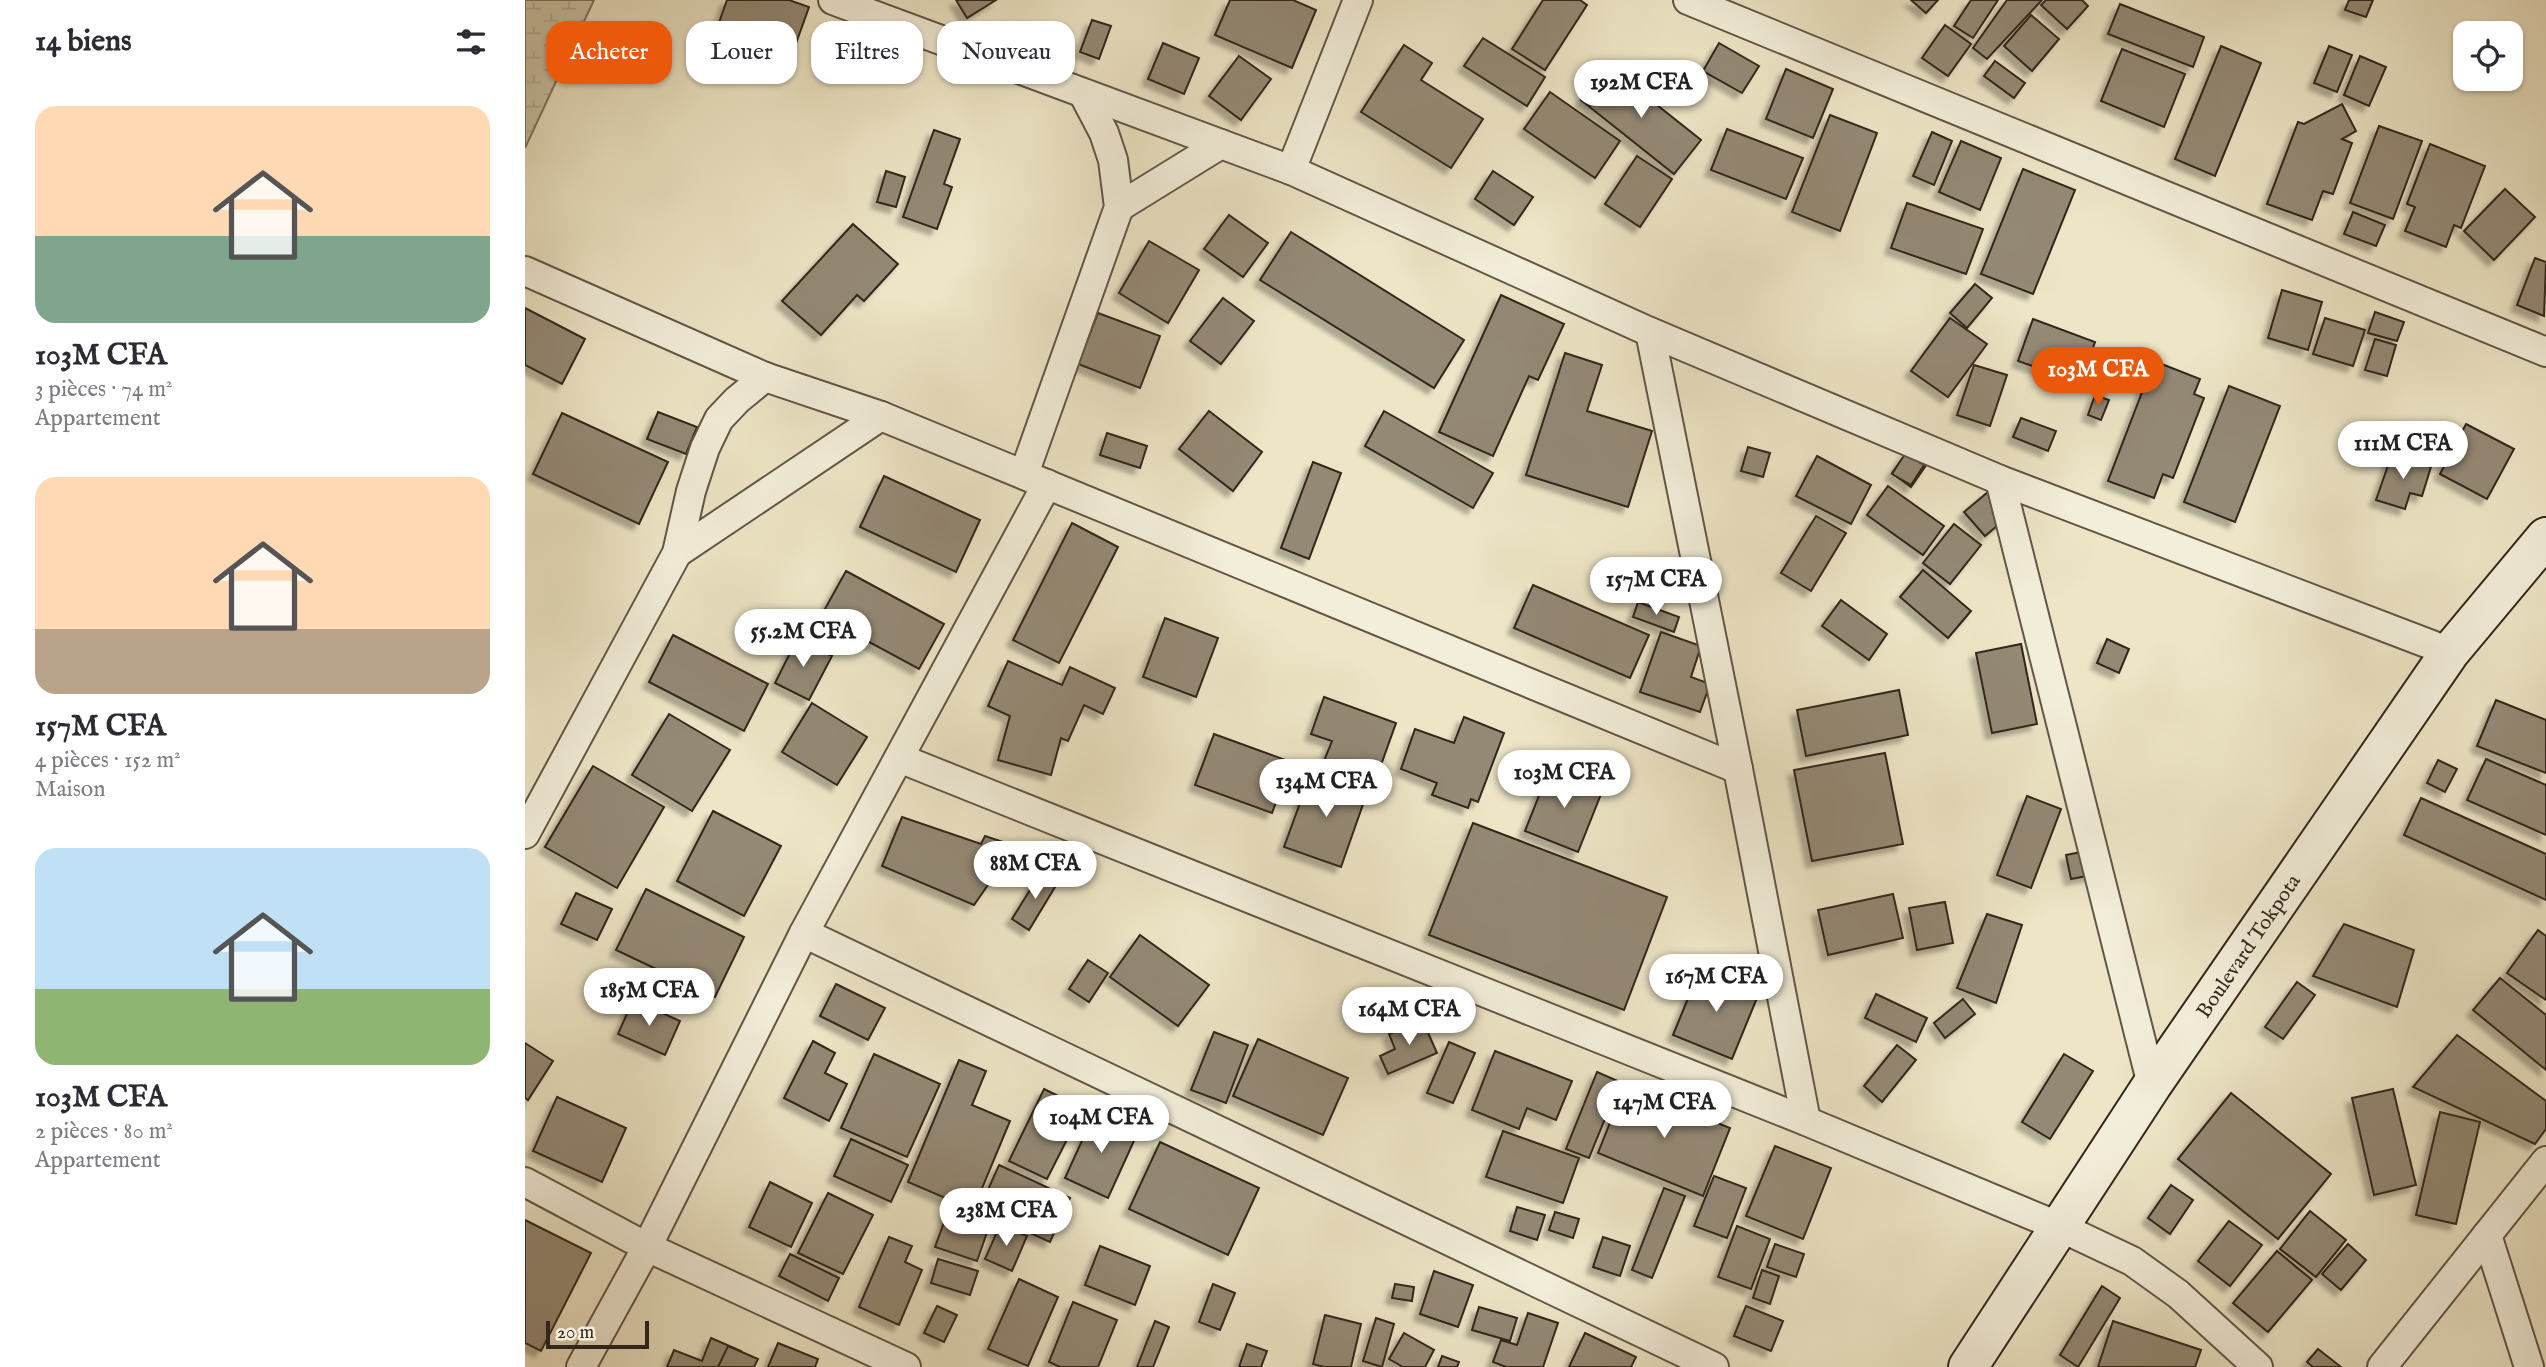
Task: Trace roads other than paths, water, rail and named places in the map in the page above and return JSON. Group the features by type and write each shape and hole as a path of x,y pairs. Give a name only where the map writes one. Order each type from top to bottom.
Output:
{"street":[{"path":"833,0 1291,170 1650,332 2000,480 2450,652"},
{"path":"1291,170 1358,0"},
{"path":"1688,0 2546,352"},
{"path":"581,1367 647,1247 804,933 899,758 1036,479 1119,207 1113,160 1104,133 1083,93"},
{"path":"1119,207 1221,144"},
{"path":"525,271 765,377 881,416 1738,769"},
{"path":"1650,332 1806,1121"},
{"path":"525,834 677,553 691,491 705,448 719,419 765,377"},
{"path":"677,553 881,416"},
{"path":"2000,480 2153,1085"},
{"name":"Boulevard Tokpota","path":"1968,1367 2153,1085 2450,652 2546,537"},
{"path":"899,758 1806,1121 2060,1227 2131,1261 2178,1294 2257,1367"},
{"path":"804,933 1714,1367"},
{"path":"2382,1367 2546,1161"},
{"path":"525,1182 647,1247 906,1367"},
{"path":"2487,1235 2529,1367"}]}
